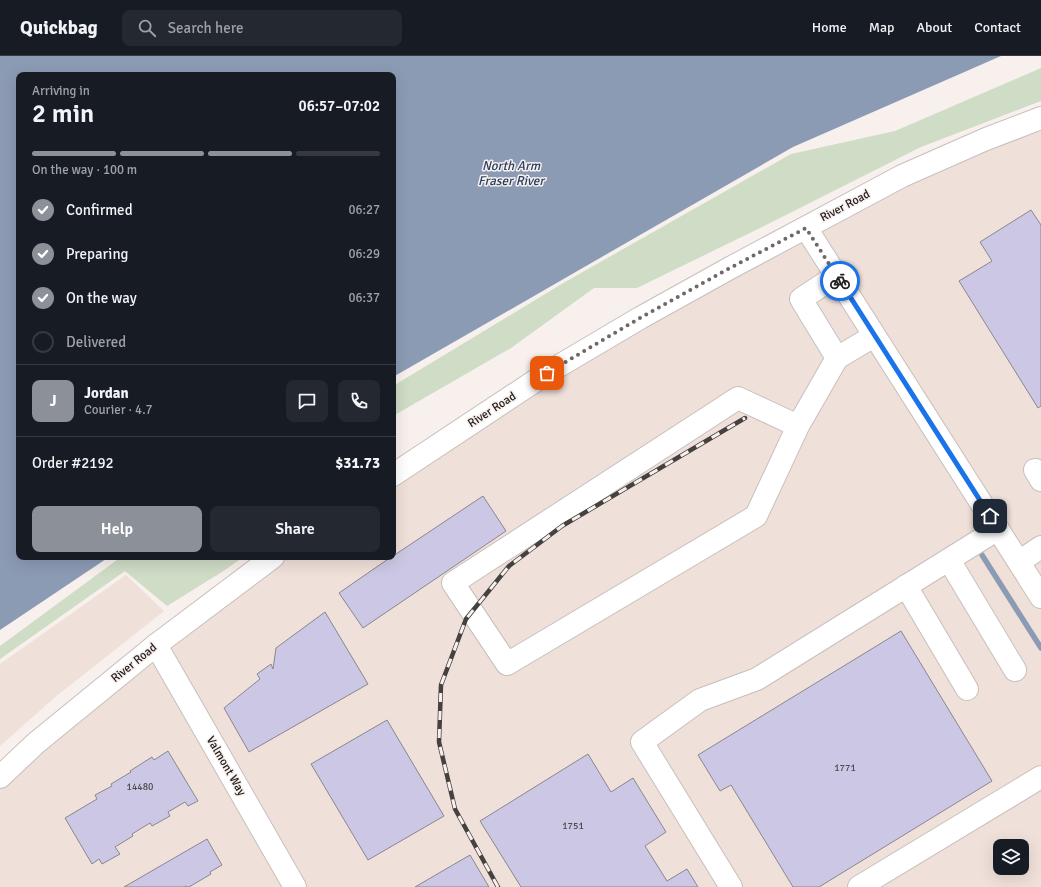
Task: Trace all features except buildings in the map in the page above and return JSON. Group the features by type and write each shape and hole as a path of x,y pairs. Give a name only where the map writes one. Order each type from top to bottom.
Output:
{"street":[{"name":"River Road","path":"396,473 547,373 723,271 902,176 986,139 1041,118"},
{"path":"806,228 1041,597"},
{"path":"836,276 801,299 837,358"},
{"path":"798,426 738,398 453,583 507,664 756,516 798,426 837,358 874,336"},
{"path":"731,887 642,742 700,700 757,679 998,529"},
{"path":"1019,562 1041,547"},
{"name":"River Road","path":"0,777 36,743 156,645 269,560"},
{"path":"949,560 1014,670"},
{"path":"906,586 967,689"},
{"name":"Valmont Way","path":"156,645 295,887"},
{"path":"859,887 1041,778"}],"shaded area":[{"path":"1041,118 1041,887 0,887 0,777 269,560 396,560 396,473 640,318"},
{"path":"126,575 164,611 54,698 0,746 0,664"}],"green space":[{"path":"1041,68 1041,101 921,147 637,288 594,288 511,348 396,414 396,384 565,282 791,154 895,131"},
{"path":"117,560 239,560 167,606 125,571 0,659 0,646"}],"water":[{"name":"North Arm Fraser River","path":"0,56 1001,56 793,147 396,375 396,72 16,72 16,560 105,560 0,630"}],"waterway":[{"path":"982,555 1041,648"}],"railway":[{"path":"498,887 455,809 439,742 441,685 466,619 509,566 562,526 745,418"}],"way so far":[{"path":"547,373 640,318 806,228 840,281"}],"route":[{"path":"840,281 990,516"}]}
